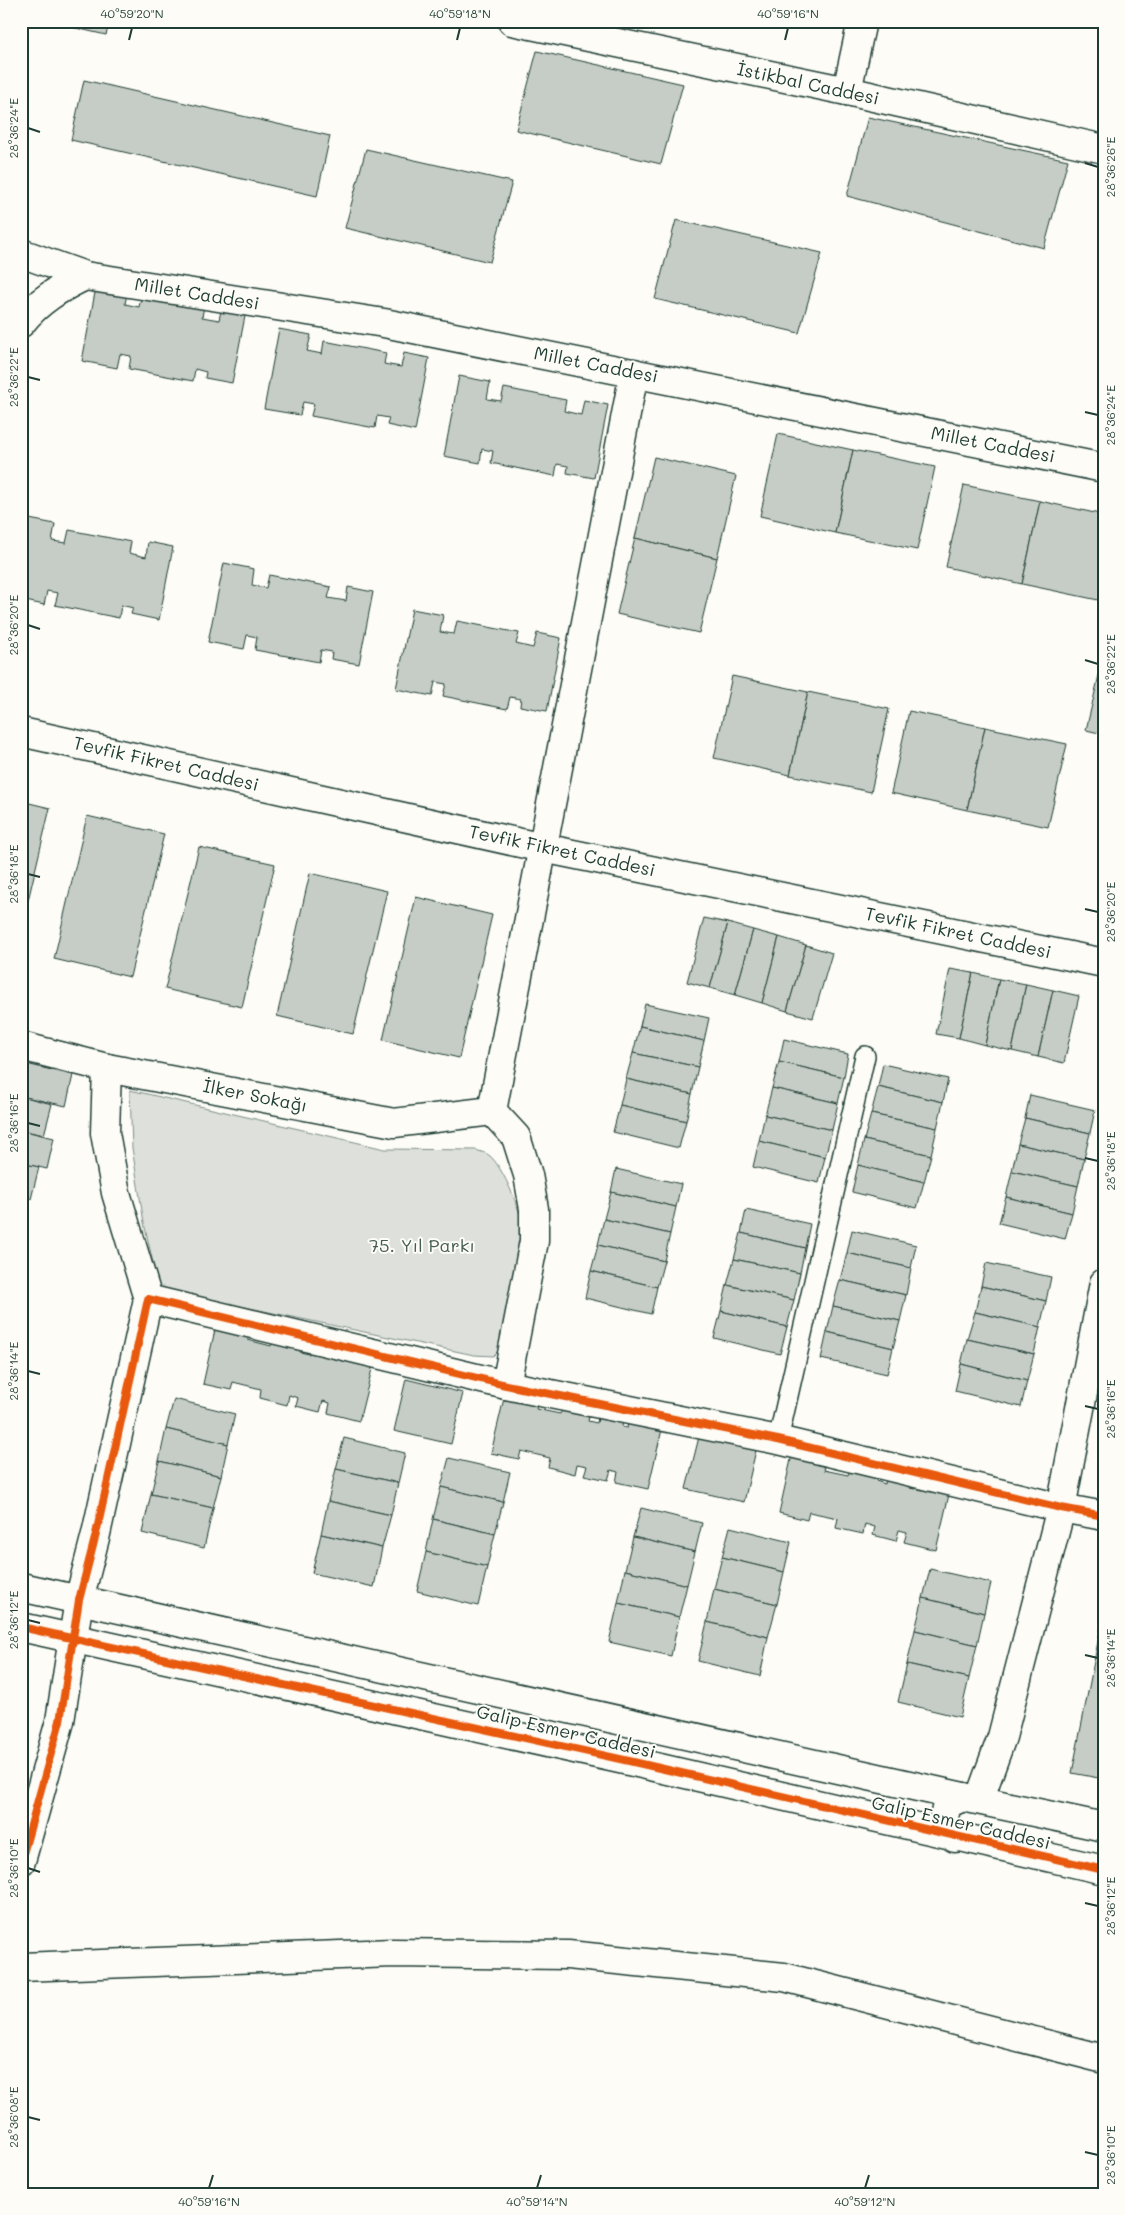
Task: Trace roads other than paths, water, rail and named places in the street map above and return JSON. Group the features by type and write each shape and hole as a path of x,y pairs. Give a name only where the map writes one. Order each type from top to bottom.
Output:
{"street":[{"name":"İstikbal Caddesi","path":"512,21 846,91 1104,149"},
{"path":"846,91 862,21"},
{"name":"Millet Caddesi","path":"21,253 85,276 384,322 1104,468"},
{"path":"21,323 31,311 59,288 85,276"},
{"path":"506,1385 534,1241 534,1209 528,1175 516,1137 492,1111 634,373"},
{"name":"Tevfik Fikret Caddesi","path":"21,732 543,848 1104,963"},
{"name":"İlker Sokağı","path":"21,1046 107,1068 394,1123 492,1111"},
{"path":"21,1861 60,1721 79,1600 96,1534 148,1299 116,1193 105,1133 107,1068"},
{"path":"979,1800 1002,1738 1061,1508 1104,1283"},
{"path":"148,1299 506,1385 778,1440 1061,1508 1104,1516"},
{"path":"21,1587 1104,1827"},
{"name":"Galip Esmer Caddesi","path":"21,1627 629,1761 985,1845 1104,1870"},
{"path":"955,1838 943,1822 947,1804 979,1800"},
{"name":"Galip Esmer Caddesi","path":"979,1800 1003,1817 999,1836 985,1845"},
{"path":"21,1967 393,1953 568,1955 784,1976 1104,2059"}],"lane":[{"path":"778,1440 865,1056"}],"park label":[{"name":"75. Yıl Parkı","path":"422,1246"}]}
